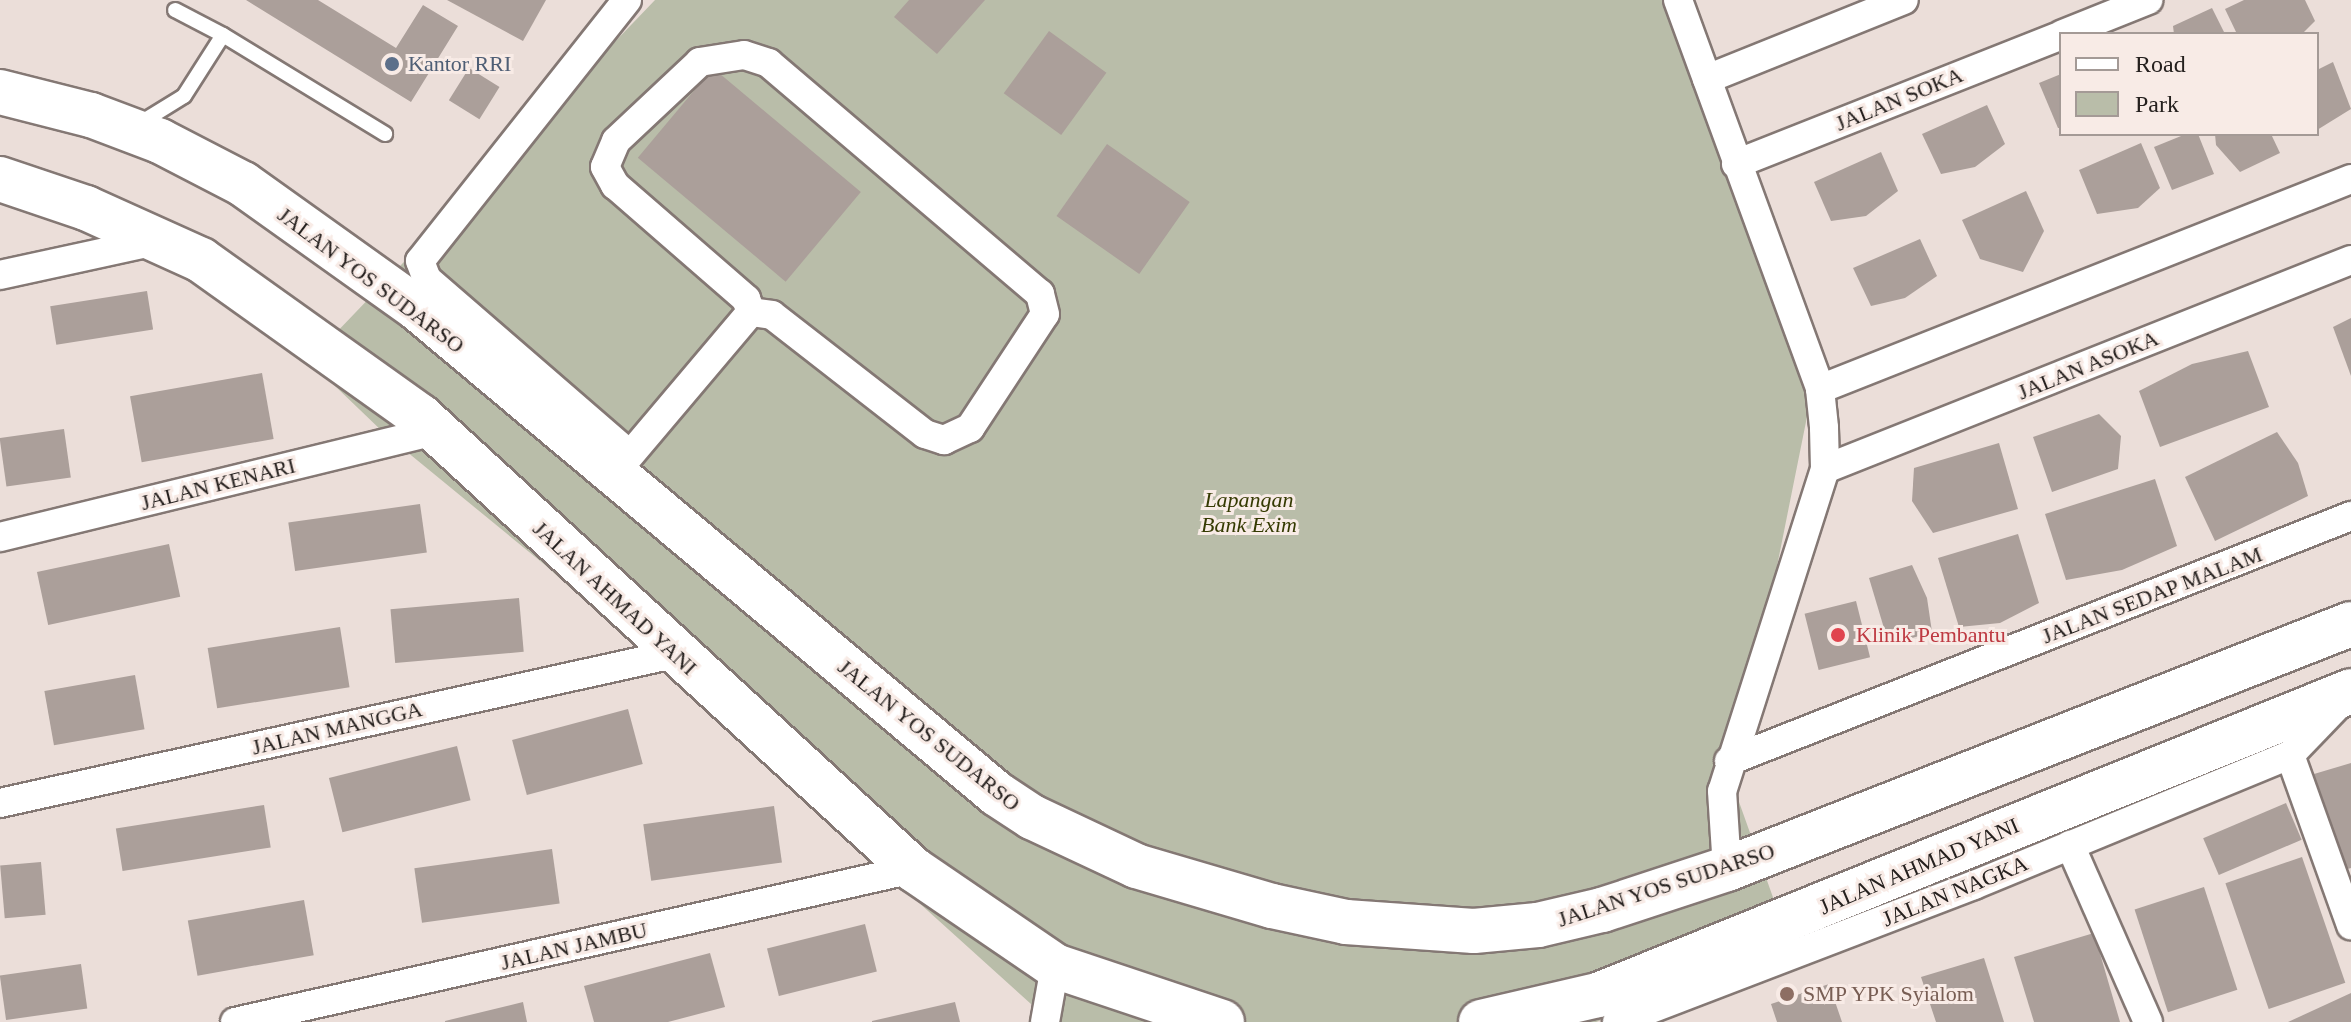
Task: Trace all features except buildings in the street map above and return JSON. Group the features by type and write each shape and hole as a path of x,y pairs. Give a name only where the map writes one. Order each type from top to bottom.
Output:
{"highway":[{"name":"JALAN YOS SUDARSO","path":"0,92 130,130 243,184 418,309 621,464 997,794 1079,841 1136,866 1204,889 1346,922 1474,931 1538,925 1602,910 1727,869 2351,624"},
{"name":"JALAN AHMAD YANI","path":"0,179 162,240 201,260 436,431 674,654 913,869 1055,966 1222,1022"},
{"name":"JALAN AHMAD YANI","path":"1481,1022 1598,995 2351,691"}],"street":[{"path":"627,0 420,261 427,279 621,464 751,312"},
{"path":"1678,0 1820,389 1825,469 1729,761 1721,810 1727,869"},
{"path":"1707,79 1904,0"},
{"name":"JALAN SOKA","path":"2067,32 2148,0"},
{"name":"JALAN SOKA","path":"1736,164 2059,35"},
{"path":"744,55 769,63 1040,294 1045,314 970,428 944,440 925,434 772,315 751,312 746,299 615,185 605,167 616,141 700,62 744,55"},
{"path":"1820,389 2351,179"},
{"path":"0,275 162,240"},
{"name":"JALAN ASOKA","path":"1825,469 2351,260"},
{"name":"JALAN KENARI","path":"0,537 436,431"},
{"name":"JALAN SEDAP MALAM","path":"1729,761 2351,516"},
{"name":"JALAN MANGGA","path":"0,803 674,654"},
{"path":"2351,691 2290,755 2351,925"},
{"name":"JALAN NAGKA","path":"1617,1022 2070,845 2290,755"},
{"path":"2070,845 2148,1022"},
{"name":"JALAN JAMBU","path":"235,1022 913,869"},
{"path":"1045,1022 1055,966"}],"lane":[{"path":"175,10 223,35 385,134"},
{"path":"130,130 184,96 223,35"}],"green space":[{"name":"Lapangan Bank Exim","path":"655,0 1668,0 1812,392 1733,785 1795,959 1674,991 1596,1022 1051,1022 545,565 384,433 309,361"}],"place":[{"name":"Kantor RRI","path":"392,64"},
{"name":"Klinik Pembantu","path":"1838,635"},
{"name":"SMP YPK Syialom","path":"1787,994"}]}
